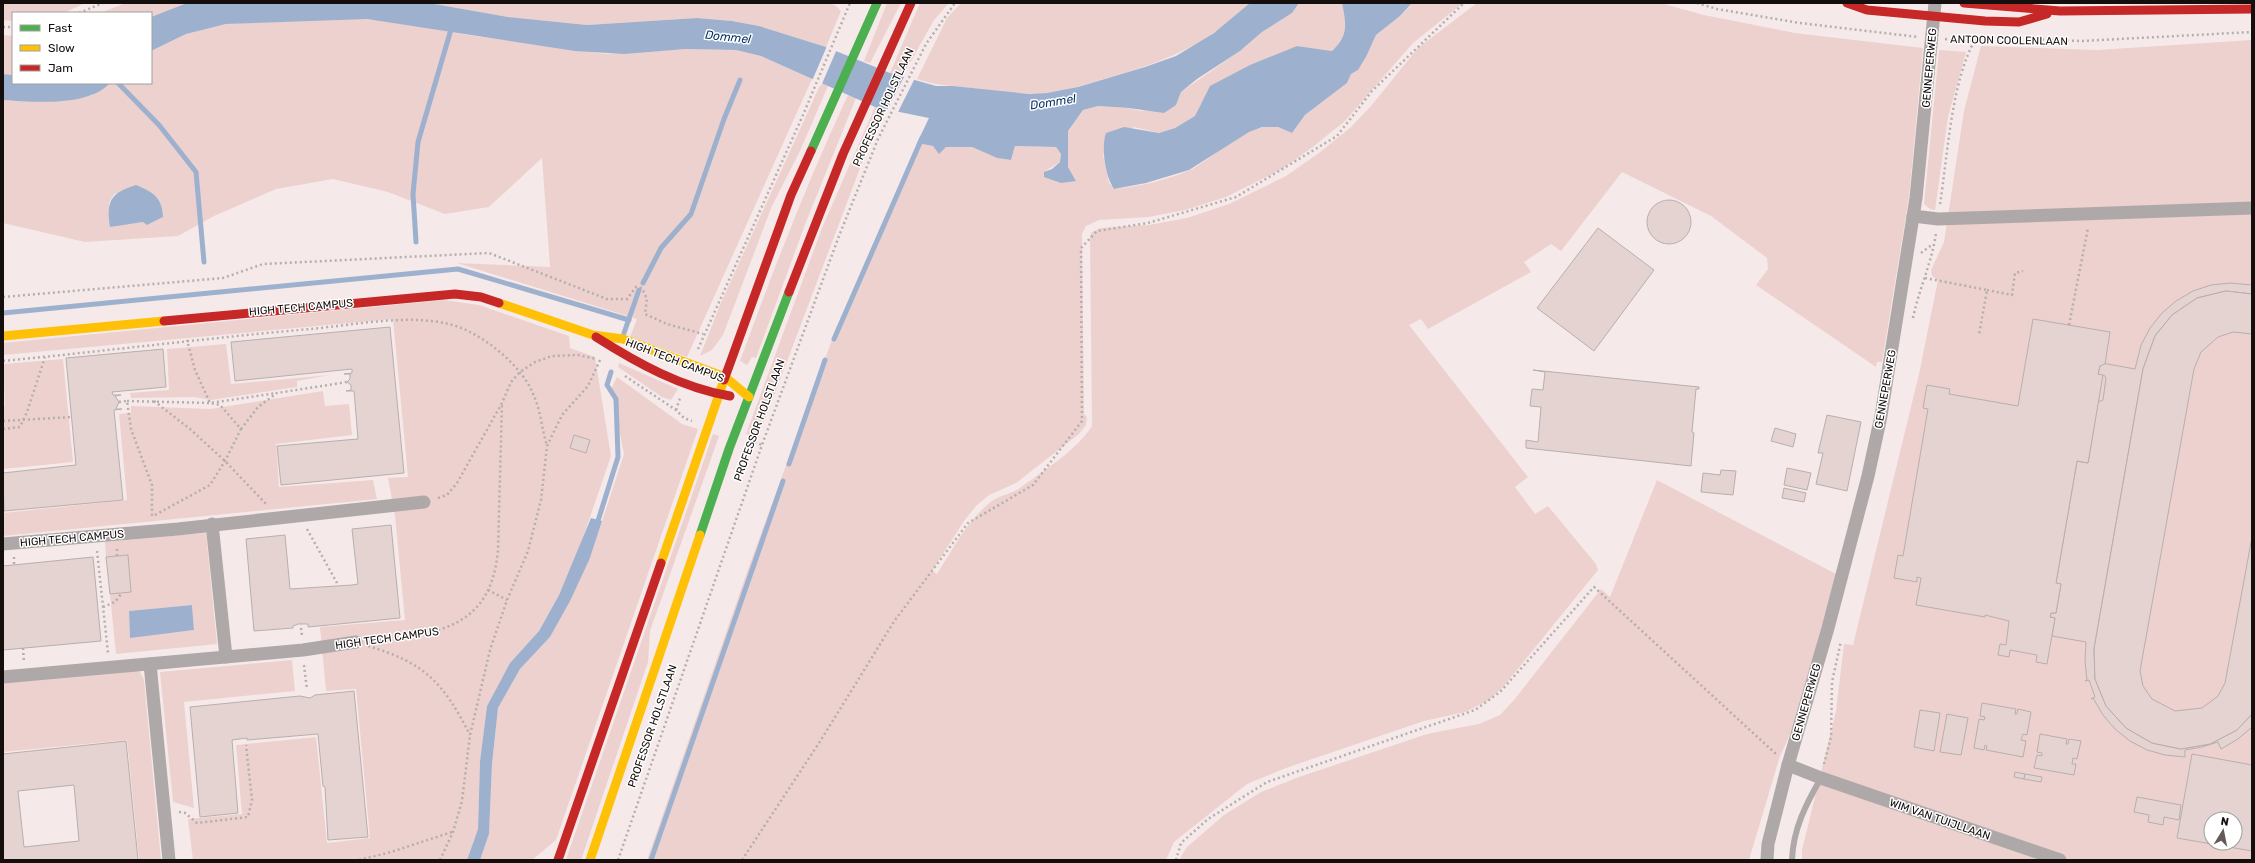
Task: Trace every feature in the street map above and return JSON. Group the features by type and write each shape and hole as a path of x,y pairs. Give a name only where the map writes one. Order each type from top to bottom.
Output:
{"main road":[{"path":"558,860 725,377 791,195 877,3"},
{"name":"ANTOON COOLENLAAN","path":"1847,3 1867,10 2019,22 2060,11"},
{"name":"ANTOON COOLENLAAN","path":"1964,3 2060,11 2252,9"},
{"name":"PROFESSOR HOLSTLAAN","path":"590,860 720,476 749,397 814,225 843,154 909,7"},
{"name":"HIGH TECH CAMPUS","path":"3,336 455,294 481,297 592,334 623,339 692,366 725,377 749,397"},
{"name":"HIGH TECH CAMPUS","path":"592,334 618,352 686,382 719,395 749,397"}],"street":[{"name":"GENNEPERWEG","path":"1767,860 1768,844 1788,765 1828,628 1868,476 1881,416 1913,216 1922,147 1935,3"},
{"path":"1913,216 1938,219 2252,208"},
{"name":"HIGH TECH CAMPUS","path":"3,544 96,536 424,502"},
{"path":"212,524 226,658"},
{"name":"HIGH TECH CAMPUS","path":"3,677 226,658 303,650 356,642"},
{"path":"150,664 169,860"},
{"path":"1788,765 1820,778"},
{"name":"WIM VAN TUIJLLAAN","path":"1820,778 2060,860"}],"lane":[{"path":"1792,860 1793,845 1804,808 1820,778"}],"path":[{"path":"81,12 103,3"},
{"path":"692,366 703,334 803,115 850,3"},
{"name":"PROFESSOR HOLSTLAAN","path":"618,860 765,437 839,236 878,139 926,44 955,3"},
{"path":"742,860 819,743 895,620 968,523 1033,485 1082,421 1081,248 1097,231 1148,223 1236,197 1337,136 1372,91 1464,3"},
{"name":"ANTOON COOLENLAAN","path":"1697,3 1717,9 1800,23 1881,34 1974,41 1991,38"},
{"name":"ANTOON COOLENLAAN","path":"2019,39 2041,38 2082,41 2252,32"},
{"path":"1934,244 1954,109 1963,73 1974,41"},
{"path":"2069,325 2090,213"},
{"path":"3,297 223,278 263,264 489,253 608,299 627,299 636,287 642,288 647,299 645,314 667,324 703,334"},
{"path":"1925,278 2012,295 2015,273 2023,271"},
{"path":"1979,335 1987,290"},
{"path":"3,361 187,340 402,321 439,323 466,330 478,337 502,355 520,372 529,384 534,396 547,446"},
{"path":"187,340 195,370 210,403"},
{"name":"HIGH TECH CAMPUS","path":"424,502 442,497 457,483 502,403 511,382 520,372 535,362 559,354 578,355 600,360 606,364"},
{"path":"3,429 20,427 45,357"},
{"path":"440,860 453,832 462,801 470,735 490,650 507,600 528,551 541,500 547,446 562,415 588,386 600,360"},
{"path":"620,372 676,410 686,382"},
{"path":"210,403 347,382"},
{"path":"147,519 210,485 225,461 241,429 258,407 277,393"},
{"path":"126,401 131,429 152,485 152,516"},
{"path":"154,401 190,429 225,461 251,490 270,508"},
{"path":"119,402 154,401 220,404 241,429"},
{"name":"HIGH TECH CAMPUS","path":"356,642 427,634 442,630 457,623 470,614 488,590 498,555 502,403"},
{"path":"3,421 72,417"},
{"path":"298,515 320,549 337,583"},
{"path":"96,536 109,668"},
{"path":"1176,860 1181,843 1208,819 1267,782 1475,710 1500,692 1594,587 1788,765"},
{"path":"488,590 507,600"},
{"path":"103,608 116,602 121,594"},
{"path":"356,642 403,658 425,672 449,697 470,735"},
{"path":"164,811 185,813 197,823 248,817 252,800 246,745"},
{"path":"359,860 391,852 453,832"}],"shaded area":[{"path":"3,3 85,3 66,12 12,12 12,21 3,20"},
{"path":"126,3 187,3 152,17 152,12 103,12"},
{"path":"429,3 827,3 835,5 841,11 826,47 759,26 732,21 697,18 587,25 508,17"},
{"path":"887,3 901,3 870,63 864,61"},
{"path":"920,3 949,3 934,20 902,77 890,73"},
{"path":"961,3 1250,3 1218,30 1201,41 1166,58 1128,72 1069,89 1046,93 1027,94 943,85 917,79 947,18"},
{"path":"1299,3 1342,3 1345,17 1344,34 1332,51 1297,46 1201,103 1196,116 1175,128 1159,133 1134,127 1103,155 1109,183 1114,189 1152,183 1188,171 1199,165 1230,142 1252,130 1264,127 1277,127 1292,133 1305,115 1347,83 1351,74 1358,70 1366,57 1376,35 1411,5 1408,3 1463,3 1413,43 1345,121 1282,169 1226,197 1185,210 1148,217 1099,220 1086,226 1082,234 1084,414 1087,417 1086,425 1079,434 1016,483 989,495 976,506 964,521 932,571 937,574 968,525 983,508 995,499 1017,490 1059,460 1086,435 1092,426 1090,236 1092,232 1101,228 1149,225 1187,218 1229,204 1286,176 1319,153 1351,127 1371,106 1418,48 1477,3 1660,3 1704,15 1795,33 1923,48 1909,197 1882,362 1877,362 1876,367 1756,285 1768,269 1767,258 1711,216 1622,172 1561,251 1551,244 1524,262 1531,272 1428,329 1421,319 1409,325 1528,477 1515,487 1535,514 1548,506 1596,564 1598,570 1503,687 1489,700 1465,712 1424,721 1286,768 1247,784 1174,842 1166,860 647,860 747,572 837,326 842,320 917,143 933,146 972,147 997,158 1011,160 1015,146 1056,147 1061,154 1060,162 1044,172 1076,181 1068,167 1068,131 1083,110 1098,106 1129,108 1141,111 1176,105 1181,92 1240,51 1262,32 1292,13"},
{"path":"315,19 367,19 399,22 468,35 606,54 686,49 736,50 761,56 812,79 687,357 630,337 637,319 457,263 550,267 542,158 489,207 445,214 388,192 333,179 276,189 214,216 178,236 85,242 3,223 3,100 28,101 91,96 109,84 152,84 152,51 186,34 226,24","holes":["142,187 151,193 163,217 147,225 143,222 110,226 109,203 114,194"]},
{"path":"3,35 12,36 12,75 3,74"},
{"path":"2252,40 2252,860 1802,860 1802,850 1836,711 1844,644 1853,645 1919,374 1938,280 1932,276 1931,270 1944,242 1964,111 1981,46 2097,50"},
{"path":"1939,50 1966,52 1948,117 1935,210 1930,209 1924,204"},
{"path":"821,83 828,86 800,151 772,206 723,335 712,350 700,356 720,305"},
{"path":"848,95 856,98 806,222 756,358 752,357 747,365 740,361 752,327 805,194"},
{"path":"875,107 886,110 862,163 758,438 746,434 822,228"},
{"path":"444,300 479,305 569,336 570,348 595,357 611,456 578,552 559,595 539,631 510,663 487,706 480,761 478,829 467,860 193,860 188,819 242,814 236,745 316,737 327,843 370,838 356,689 326,691 320,627 405,620 395,516 388,478 408,477 393,319 3,355 3,343"},
{"path":"226,344 231,384 330,375 297,381 297,387 211,400 194,397 131,398 130,393 169,390 167,349"},
{"path":"63,359 73,462 3,469 3,407 5,406 3,364"},
{"path":"619,363 678,389 671,400 662,397 618,367"},
{"path":"617,377 682,424 698,429 556,840 532,860 480,860 489,834 492,764 498,708 520,669 550,637 590,558 624,454 611,389"},
{"path":"323,391 325,406 349,404 352,435 276,444 279,487 373,480 377,499 3,536 3,513 127,500 119,414 131,413 131,406 210,409"},
{"path":"713,434 719,436 650,631 648,662 581,860 566,860"},
{"path":"1657,480 1836,574 1795,724 1780,756 1749,860 1179,860 1187,847 1224,815 1261,792 1299,777 1427,734 1479,724 1500,715 1514,700 1601,589 1610,597"},
{"path":"206,533 217,644 116,654 110,594 131,592 128,555 106,557 105,542","holes":["192,605 194,630 130,637 129,611"]},
{"path":"292,660 295,691 184,702 194,808 173,802 160,672"},
{"path":"139,670 144,680 161,860 139,860 127,740 3,752 3,683"}],"water":[{"name":"Dommel","path":"187,3 429,3 508,17 587,25 697,18 732,21 759,26 826,47 890,73 936,86 953,86 1029,94 1047,93 1078,87 1176,56 1214,33 1250,3 1299,3 1292,13 1262,32 1240,51 1197,79 1181,92 1176,105 1164,113 1129,108 1098,106 1083,110 1068,131 1068,167 1076,181 1061,183 1044,177 1044,172 1052,169 1060,162 1061,154 1056,147 1015,146 1011,160 997,158 972,147 946,147 939,154 933,146 917,143 929,118 875,107 761,56 736,50 686,49 624,54 575,51 367,19 226,24 186,34 152,51 152,17"},
{"path":"1342,3 1411,4 1400,16 1376,35 1366,57 1358,70 1351,74 1347,83 1305,115 1292,133 1278,127 1262,127 1249,132 1189,170 1146,183 1114,189 1106,170 1104,146 1106,133 1124,127 1159,133 1175,128 1195,116 1210,86 1250,65 1297,46 1332,51 1344,34 1345,17"},
{"path":"3,74 12,75 12,84 109,84 100,91 75,99 45,102 3,100"},
{"path":"136,185 156,196 161,205 163,217 147,225 143,222 110,227 109,210 112,199 121,191"},
{"path":"591,518 602,521 590,558 570,601 550,637 520,669 498,708 492,764 489,834 480,860 467,860 478,829 480,761 487,706 510,663 539,631 559,595"},
{"path":"192,605 194,630 130,638 129,611"}],"pier":[{"path":"827,46 837,49 821,86 812,81"},
{"path":"905,75 915,78 897,114 886,112"}],"building":[{"path":"1669,200 1681,204 1687,210 1691,222 1687,234 1681,240 1669,244 1657,240 1651,234 1647,222 1651,210 1657,204"},
{"path":"1598,228 1654,270 1594,351 1537,308"},
{"path":"2230,283 2252,285 2252,294 2226,291 2197,298 2172,315 2155,336 2143,369 2094,649 2095,679 2106,706 2126,728 2152,743 2181,749 2210,744 2237,730 2252,714 2252,727 2238,739 2221,749 2218,742 2202,747 2185,750 2185,757 2165,755 2147,750 2130,741 2115,729 2103,715 2093,698 2095,697 2089,680 2085,681 2087,680 2085,661 2086,642 2052,636 2055,618 2050,617 2051,613 2056,613 2061,584 2056,583 2077,461 2088,463 2098,402 2103,400 2106,378 2105,376 2098,374 2100,366 2102,363 2135,369 2141,345 2150,328 2162,313 2176,301 2193,291 2211,285"},
{"path":"2226,291 2252,294 2252,334 2233,332 2218,337 2201,352 2194,369 2140,671 2143,686 2152,699 2175,711 2202,708 2218,696 2225,683 2252,537 2252,714 2237,730 2210,744 2181,749 2152,743 2126,728 2106,706 2095,679 2094,649 2143,369 2155,336 2172,315 2197,298"},
{"path":"2033,319 2110,332 2105,364 2100,366 2098,374 2103,375 2088,463 2077,461 2056,583 2061,584 2056,613 2051,613 2050,617 2055,618 2047,664 2036,662 2037,655 2010,650 2009,657 1998,655 2000,644 2006,645 2009,621 1985,615 1985,617 1916,605 1921,578 1917,577 1917,582 1894,578 1898,555 1903,556 1928,409 1923,408 1927,385 1950,389 1949,394 2018,406"},
{"path":"390,327 404,473 281,485 277,446 358,439 354,391 346,391 351,390 351,385 347,382 350,379 350,374 344,374 352,373 352,369 235,381 231,342"},
{"path":"163,349 166,387 112,392 113,395 121,395 115,396 119,402 116,409 122,409 114,410 123,500 4,511 3,473 76,465 66,358"},
{"path":"1533,370 1699,387 1699,389 1696,389 1692,432 1694,433 1691,466 1526,448 1526,440 1538,442 1541,407 1530,406 1532,389 1543,390 1545,372"},
{"path":"1827,415 1861,422 1847,491 1816,484 1823,453 1818,453"},
{"path":"1775,428 1796,434 1793,447 1771,441"},
{"path":"574,435 590,440 586,453 570,448"},
{"path":"1787,468 1811,473 1807,490 1784,485"},
{"path":"1721,470 1736,471 1733,495 1701,492 1703,473 1720,475"},
{"path":"1784,488 1806,493 1804,502 1782,498"},
{"path":"391,525 400,618 308,627 308,624 298,624 293,626 293,628 254,631 246,539 285,535 290,589 352,585 358,584 352,529"},
{"path":"128,555 131,592 110,594 106,557"},
{"path":"93,557 101,641 3,650 3,566"},
{"path":"354,691 368,837 328,840 325,787 323,786 318,734 232,740 238,813 200,817 190,707 300,696 310,698 315,695"},
{"path":"1982,703 2016,709 2015,714 2017,714 2018,709 2031,712 2027,735 2023,734 2021,740 2026,741 2023,757 1986,750 1987,746 1985,745 1984,750 1974,748 1979,719 1984,720 1985,717 1980,716"},
{"path":"1920,710 1940,713 1934,751 1914,747"},
{"path":"1947,714 1968,718 1961,755 1940,752"},
{"path":"2040,734 2067,739 2066,744 2068,744 2069,739 2081,741 2077,759 2073,758 2072,764 2076,764 2074,775 2034,768 2037,755 2042,756 2042,753 2037,752"},
{"path":"126,741 138,860 3,860 3,754","holes":["74,785 79,841 24,847 18,791"]},
{"path":"2192,754 2252,765 2252,851 2243,849 2243,811 2203,811 2203,843 2177,838"},
{"path":"2015,772 2025,774 2024,779 2014,777"},
{"path":"2025,774 2042,777 2041,782 2024,779"},
{"path":"2137,797 2181,805 2179,820 2164,817 2163,825 2148,822 2149,815 2134,812"}],"waterway":[{"path":"416,242 413,194 418,142 452,26"},
{"path":"643,283 661,248 691,214 724,119 740,80"},
{"path":"119,84 159,125 196,172 204,262"},
{"path":"834,339 922,138"},
{"path":"3,313 458,269 629,320"},
{"path":"624,333 639,290"},
{"path":"789,464 825,360"},
{"path":"597,524 618,457 616,399 607,385 611,372"},
{"path":"651,860 783,481"}],"traffic: fast":[{"path":"811,151 877,3"},
{"path":"700,535 729,449 789,292"}],"traffic: slow":[{"path":"499,303 593,335 623,339 725,377 749,397"},
{"path":"3,336 164,321"},
{"path":"661,563 724,380"},
{"path":"590,860 700,535"}],"traffic: jam":[{"path":"789,292 843,154 911,3"},
{"path":"1847,3 1867,10 1985,21 2019,22 2047,14"},
{"path":"1964,3 2060,11 2252,9"},
{"path":"724,380 791,195 811,151"},
{"path":"164,321 455,294 481,297 499,303"},
{"path":"596,337 627,356 677,381 730,396"},
{"path":"558,860 661,563"}]}
